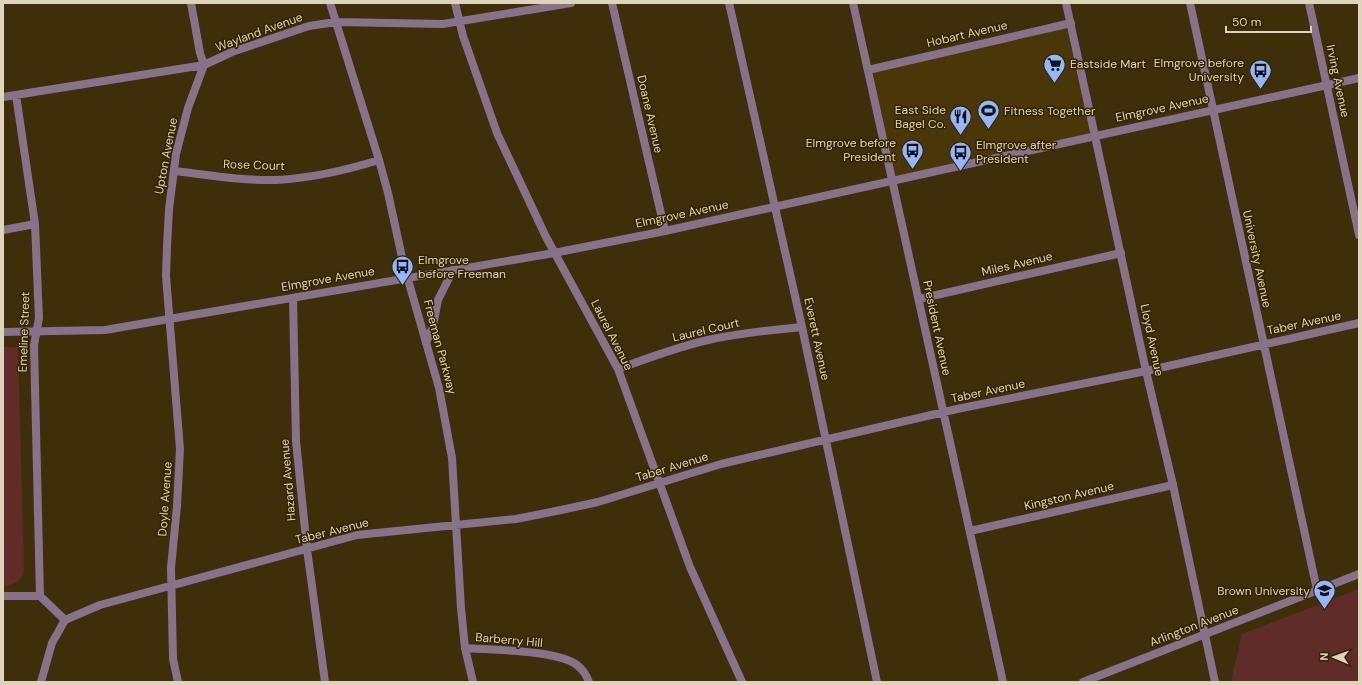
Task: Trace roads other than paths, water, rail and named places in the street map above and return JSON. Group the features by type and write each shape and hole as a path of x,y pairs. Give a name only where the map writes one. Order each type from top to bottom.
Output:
{"street":[{"path":"191,3 200,54 204,65"},
{"name":"Freeman Parkway","path":"330,3 379,160 408,278 439,388 452,458 461,608 465,648 473,682"},
{"name":"Laurel Avenue","path":"455,3 459,23 497,133 514,174 554,253 618,369 690,567 742,682"},
{"name":"Wayland Avenue","path":"3,97 204,65 232,52 309,26 336,22 459,23 571,3"},
{"name":"Doane Avenue","path":"612,3 665,231"},
{"name":"Everett Avenue","path":"729,3 802,327 877,682"},
{"name":"President Avenue","path":"853,3 1003,682"},
{"name":"Lloyd Avenue","path":"1066,3 1146,371 1173,485 1215,682"},
{"name":"University Avenue","path":"1190,3 1317,590"},
{"name":"Irving Avenue","path":"1309,3 1359,234"},
{"name":"Hobart Avenue","path":"868,70 1071,23"},
{"name":"Upton Avenue","path":"170,318 166,276 166,247 174,171 188,108 204,65"},
{"name":"Elmgrove Avenue","path":"3,332 92,331 554,253 665,231 1095,134 1359,78"},
{"name":"Emeline Street","path":"16,94 36,224 39,318 34,345 40,596"},
{"name":"Rose Court","path":"174,171 234,178 277,180 340,170 379,160"},
{"path":"3,230 36,224"},
{"name":"Miles Avenue","path":"919,299 1121,253"},
{"path":"426,343 432,326 438,300 453,270"},
{"name":"Hazard Avenue","path":"293,298 296,441 307,549 325,682"},
{"name":"Doyle Avenue","path":"170,318 180,449 180,476 171,568 173,659 178,682"},
{"name":"Taber Avenue","path":"65,620 100,605 357,534 516,519 561,510 598,502 721,464 944,413 1146,371 1359,323"},
{"name":"Laurel Court","path":"618,369 680,347 707,340 747,332 802,327"},
{"name":"Kingston Avenue","path":"970,531 1173,485"},
{"name":"Arlington Avenue","path":"1083,682 1359,574"},
{"path":"3,596 40,596 65,620 52,643 41,682"},
{"name":"Barberry Hill","path":"465,648 533,652 565,660 576,664 587,677 589,682"}],"place":[{"name":"Eastside Mart","path":"1055,84"},
{"name":"Elmgrove before University","path":"1260,90"},
{"name":"Fitness Together","path":"988,130"},
{"name":"East Side Bagel Co.","path":"961,136"},
{"name":"Elmgrove before President","path":"912,170"},
{"name":"Elmgrove after President","path":"961,172"},
{"name":"Elmgrove before Freeman","path":"403,286"},
{"name":"Brown University","path":"1325,610"}]}
